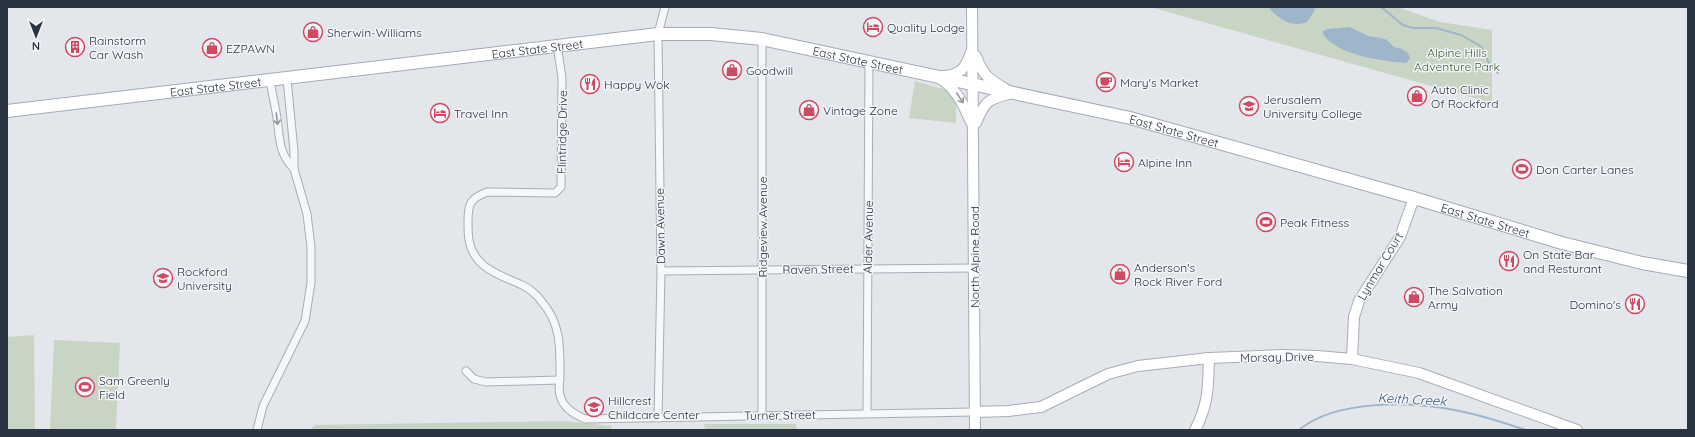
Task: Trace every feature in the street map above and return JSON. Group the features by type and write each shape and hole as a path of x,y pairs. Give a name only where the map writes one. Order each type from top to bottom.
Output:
{"main road":[{"name":"East State Street","path":"7,111 287,79 557,45 658,34 711,34 762,39 1135,119 1414,198 1567,245 1688,271"}],"street":[{"name":"Dawn Avenue","path":"658,418 661,271 658,34 665,7"},
{"name":"North Alpine Road","path":"972,7 974,84 975,430"},
{"name":"Ridgeview Avenue","path":"762,39 762,415"},
{"name":"Flintridge Drive","path":"557,45 562,78 561,187 555,193 487,192 471,201 468,209 469,239 471,250 486,269 526,287 542,301 549,311 560,338 560,395 566,407 574,414 585,419"},
{"path":"936,76 955,75 960,73 967,64 973,46"},
{"path":"973,46 979,66 985,76 1012,93"},
{"name":"Alder Avenue","path":"867,413 869,61"},
{"path":"936,76 947,83 961,99 974,128"},
{"path":"257,430 263,406 305,321 312,283 312,247 307,214 294,170 293,137 287,79"},
{"path":"270,81 277,119 278,141 287,161 294,170"},
{"path":"974,128 986,102 1012,93"},
{"name":"Lynmar Court","path":"1352,359 1354,317 1359,301 1400,237 1414,198"},
{"name":"Raven Street","path":"661,271 974,268"},
{"name":"Morsay Drive","path":"975,412 1008,412 1040,407 1108,374 1138,366 1209,358 1282,355 1352,359 1419,374 1577,430"},
{"path":"1195,430 1203,414 1208,396 1209,358"},
{"path":"466,371 474,379 486,382 560,380"},
{"name":"Turner Street","path":"585,419 975,412"}],"green space":[{"name":"Alpine Hills Adventure Park","path":"1150,7 1397,7 1440,22 1492,30 1492,103"},
{"path":"915,81 946,90 956,96 956,123 909,118"},
{"path":"34,335 35,430 7,430 7,337"},
{"name":"Sam Greenly Field","path":"54,340 120,343 116,430 50,430"},
{"path":"564,421 612,426 611,430 310,430 315,425"},
{"path":"704,424 796,424 797,430 705,430"}],"water":[{"path":"1268,7 1314,7 1315,10 1307,22 1296,24 1281,19"},
{"path":"1350,27 1368,36 1387,40 1394,47 1402,49 1408,53 1410,59 1406,63 1360,56 1338,47 1329,41 1323,34 1323,31 1327,29"}],"waterway":[{"path":"1381,7 1403,25 1413,28 1436,28 1461,35 1479,45 1484,51 1489,64 1498,73"},
{"name":"Keith Creek","path":"1299,430 1315,420 1333,413 1354,408 1398,404 1420,405 1459,411 1526,430"}],"place":[{"name":"Quality Lodge","path":"873,27"},
{"name":"Sherwin-Williams","path":"313,32"},
{"name":"Rainstorm Car Wash","path":"75,47"},
{"name":"EZPAWN","path":"212,48"},
{"name":"Goodwill","path":"732,70"},
{"name":"Mary's Market","path":"1106,82"},
{"name":"Happy Wok","path":"590,84"},
{"name":"Auto Clinic Of Rockford","path":"1417,96"},
{"name":"Jerusalem University College","path":"1249,106"},
{"name":"Vintage Zone","path":"809,110"},
{"name":"Travel Inn","path":"440,113"},
{"name":"Alpine Inn","path":"1124,162"},
{"name":"Don Carter Lanes","path":"1522,169"},
{"name":"Peak Fitness","path":"1266,222"},
{"name":"On State Bar and Resturant","path":"1509,261"},
{"name":"Anderson's Rock River Ford","path":"1120,274"},
{"name":"Rockford University","path":"163,278"},
{"name":"The Salvation Army","path":"1414,297"},
{"name":"Domino's","path":"1635,304"},
{"name":"Sam Greenly Field","path":"85,387"},
{"name":"Hillcrest Childcare Center","path":"594,407"}]}
